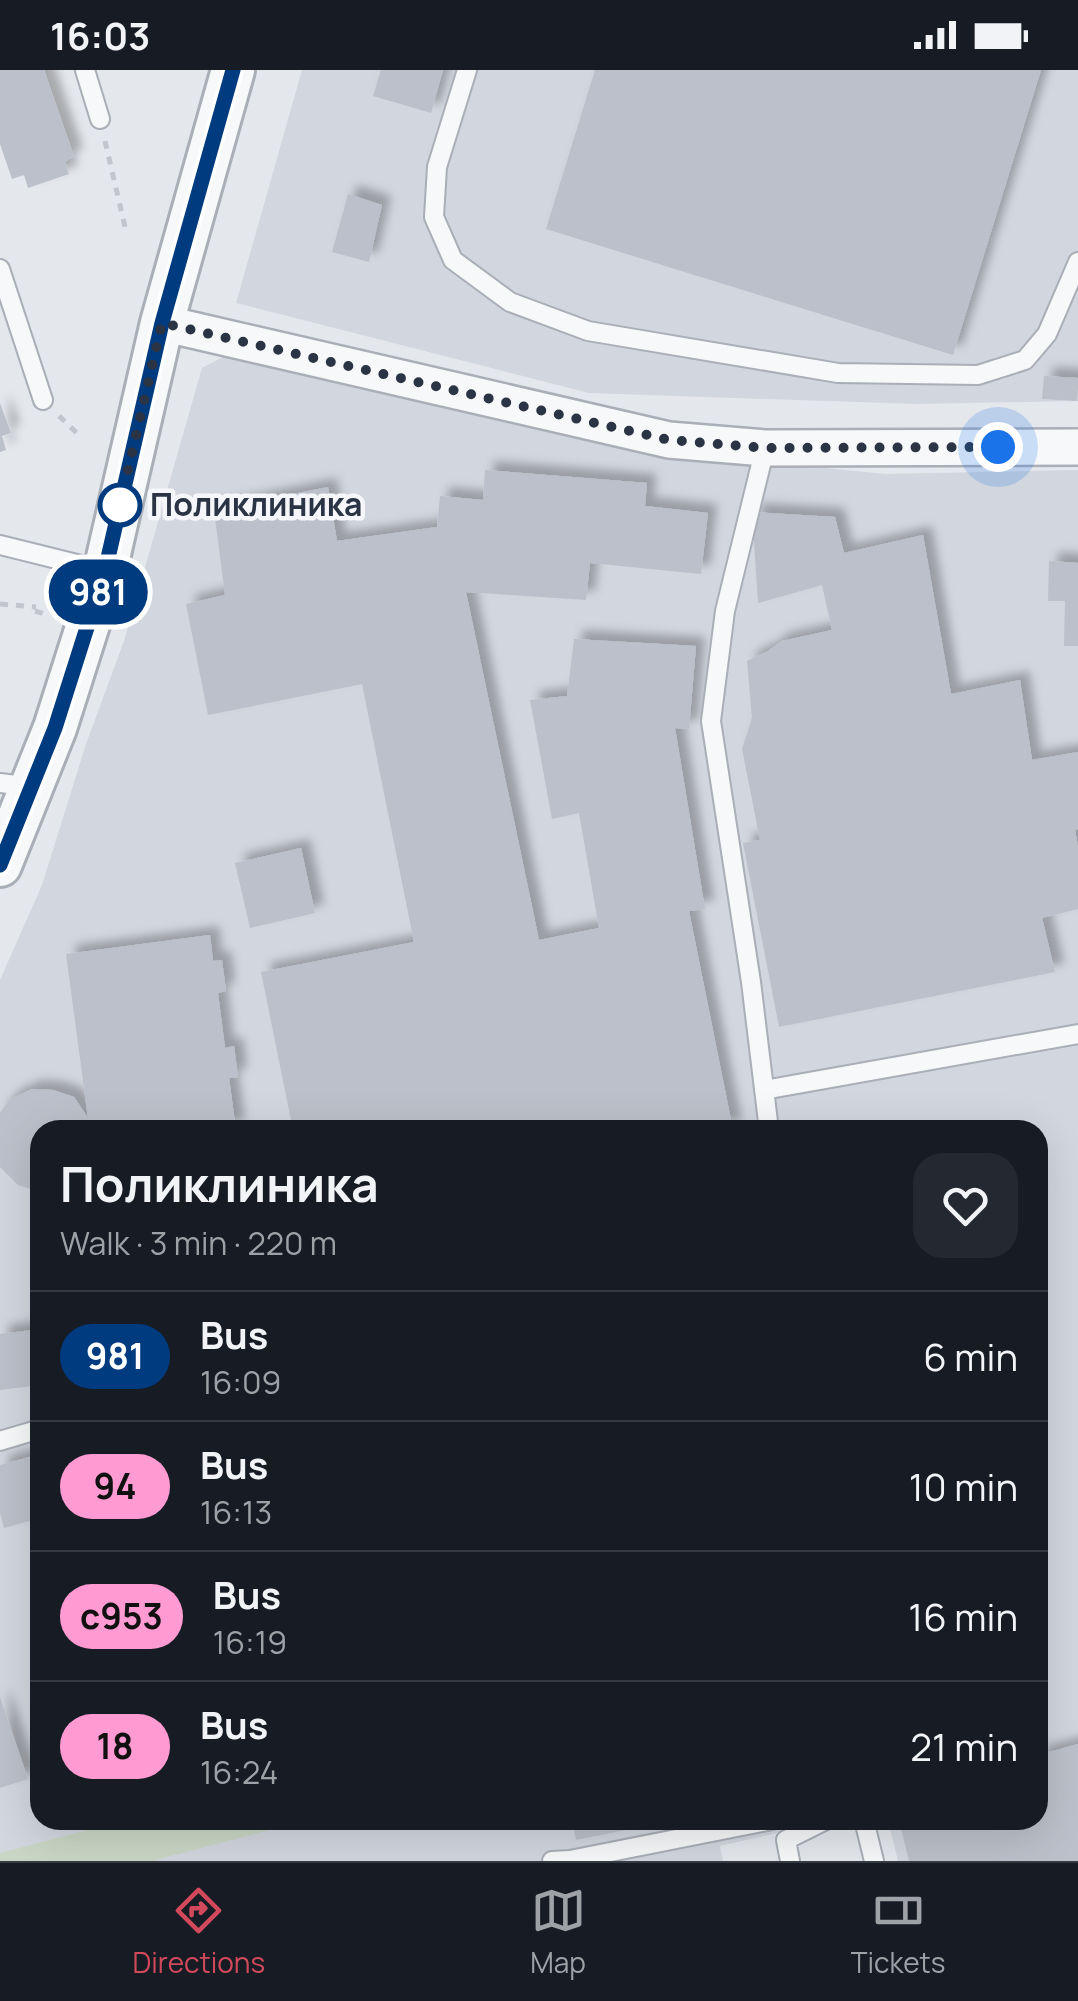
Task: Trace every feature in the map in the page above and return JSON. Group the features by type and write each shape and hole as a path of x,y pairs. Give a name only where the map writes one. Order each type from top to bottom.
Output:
{"street":[{"path":"0,864 16,785 55,728 105,571 162,323 232,70"},
{"path":"162,323 669,440 765,448 1078,447"}],"lane":[{"path":"85,70 100,119"},
{"path":"466,70 437,166 434,217 453,260 510,302 588,331 838,373 978,375 1025,360 1070,304 1078,262"},
{"path":"0,268 43,400"},
{"path":"765,448 724,611 712,721 768,1120"},
{"path":"0,545 105,571"},
{"path":"764,1090 1078,1034"},
{"path":"0,1441 30,1432"},
{"path":"552,1861 722,1830"},
{"path":"790,1861 786,1840 806,1830"},
{"path":"866,1830 874,1861"}],"path":[{"path":"100,119 125,227"},
{"path":"43,400 82,438"},
{"path":"0,604 36,609 48,615"}],"shaded area":[{"path":"302,70 1078,70 1078,401 916,404 589,393 236,303"},
{"path":"227,355 671,453 886,474 1078,470 1078,1861 898,1861 890,1830 1048,1830 1048,1120 30,1120 30,1830 790,1830 720,1846 723,1861 0,1861 0,980 42,885 86,744 124,641 202,368"}],"green space":[{"path":"88,1830 269,1830 152,1861 0,1861 0,1853"}],"building":[{"path":"0,70 44,70 74,157 65,161 69,174 28,188 24,175 12,179 0,144"},
{"path":"381,70 443,70 431,113 373,96"},
{"path":"595,70 1041,70 953,355 546,229"},
{"path":"348,194 382,205 369,262 332,252"},
{"path":"1044,376 1078,378 1077,401 1042,399"},
{"path":"0,403 11,433 2,436 6,450 0,452"},
{"path":"485,470 647,483 645,506 708,513 701,574 590,563 586,600 466,592 539,940 599,928 579,813 552,819 530,700 567,696 574,639 696,646 689,729 675,728 705,909 689,911 731,1120 291,1120 261,972 414,942 362,684 208,715 186,604 225,595 214,510 328,487 337,541 437,527 440,496 483,500"},
{"path":"752,512 835,517 844,553 923,535 951,694 1020,680 1032,760 1078,752 1078,909 1042,918 1055,972 779,1027 743,843 760,840 742,749 752,718 747,661 782,641 832,630 822,585 758,603"},
{"path":"1049,561 1078,563 1078,646 1064,646 1065,601 1048,601"},
{"path":"301,848 315,913 250,928 235,863"},
{"path":"210,935 213,961 222,960 226,991 218,993 225,1048 234,1046 238,1077 229,1078 235,1120 30,1120 30,1189 18,1185 0,1167 0,1112 11,1099 32,1089 53,1090 74,1097 88,1118 66,954"},
{"path":"30,1330 30,1386 0,1390 0,1334"},
{"path":"30,1457 30,1521 4,1528 0,1513 0,1465"},
{"path":"0,1697 28,1779 0,1788"},
{"path":"1078,1744 1078,1861 909,1861 901,1830 1048,1830 1048,1752"},
{"path":"574,1830 626,1830 576,1840"}],"bus line":[{"name":"981","path":"0,865 55,728 105,571 162,323 233,70"}],"place":[{"name":"Поликлиника","path":"120,505"}],"route":[{"path":"120,505 162,323 669,440 765,448 998,447"}]}
